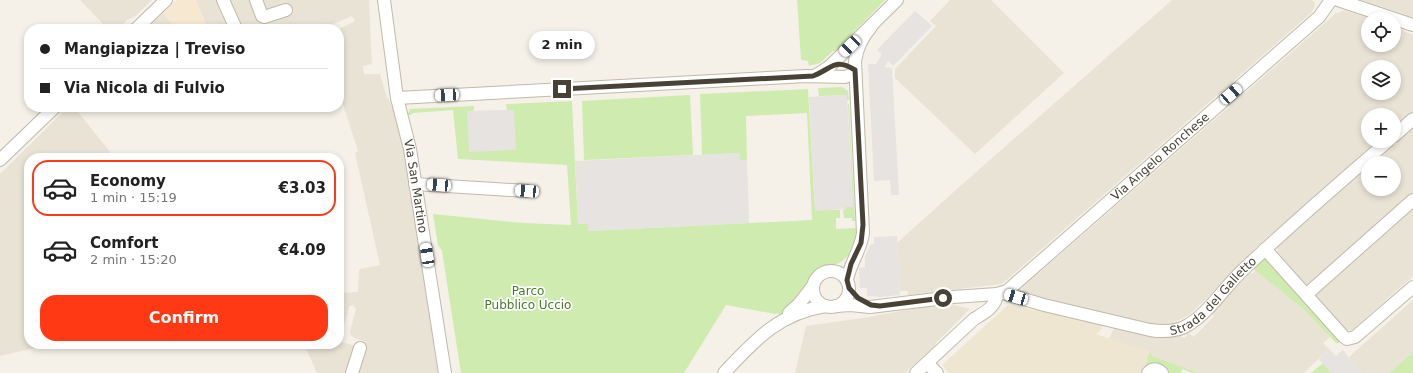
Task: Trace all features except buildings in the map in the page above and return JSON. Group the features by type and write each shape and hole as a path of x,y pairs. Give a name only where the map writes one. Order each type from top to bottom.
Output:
{"street":[{"path":"141,24 166,0"},
{"path":"223,0 234,24"},
{"path":"256,0 262,16 264,17 286,10"},
{"name":"Via San Martino","path":"384,0 397,98 406,134 415,184 445,373"},
{"path":"813,76 830,66 897,0"},
{"name":"Via Angelo Ronchese","path":"1000,294 1017,282 1319,17 1330,0"},
{"path":"1338,0 1413,25"},
{"path":"857,253 840,266 818,276 813,286 815,296 822,304 831,306 846,299 848,294 848,271 857,253 861,243 863,225 855,72 856,56 859,46 871,27"},
{"path":"830,66 843,64 855,72"},
{"path":"397,98 813,76 836,77 850,76 855,72"},
{"path":"836,77 846,81 856,89"},
{"path":"0,160 50,112"},
{"path":"1401,130 1413,119"},
{"name":"Strada del Galletto","path":"779,322 802,311 831,306 850,305 866,308 946,298 1000,294 1150,330 1166,331 1183,328 1195,321 1265,249 1380,148"},
{"path":"415,184 527,191"},
{"path":"1307,294 1413,200"},
{"path":"1265,249 1347,339 1352,339 1355,337 1413,287"},
{"path":"828,271 839,273 848,284"},
{"name":"Strada del Galletto","path":"848,284 854,294 862,301 871,305 880,306"},
{"name":"Strada del Galletto","path":"724,373 756,340 799,304 813,286"},
{"path":"916,373 974,319 984,314 993,306 1000,294"},
{"path":"974,319 979,309 980,296"},
{"path":"352,373 360,348"},
{"path":"928,363 937,373"},
{"path":"1148,373 1156,369 1162,373"}],"shaded area":[{"path":"80,0 152,0 134,17 127,20 123,24 103,24"},
{"path":"177,0 196,0 206,24 172,24 163,13"},
{"path":"196,0 218,0 229,24 206,24"},
{"path":"228,0 254,0 262,13 258,0 369,0 372,64 363,66 364,74 380,74 387,98 399,122 404,145 438,373 356,373 364,341 354,338 350,334 356,309 353,305 349,306 344,326 344,293 358,292 360,269 380,265 355,153 358,151 344,108 344,26 355,21 352,16 334,24 238,24"},
{"path":"950,0 991,0 1064,73 975,154 895,78 895,69 936,26 930,21"},
{"path":"1172,0 1311,0 1314,2 1315,6 1311,13 1002,284 908,295 908,291 900,291 897,243"},
{"path":"1360,0 1413,0 1413,17"},
{"path":"1344,10 1361,16 1361,52 1401,52 1401,30 1413,35 1413,112 1401,122 1401,108 1361,108 1361,148 1371,148 1258,246 1220,286 1189,315 1171,324 1157,325 1022,293 1023,287 1335,14"},
{"path":"915,11 932,26 893,66 888,61 885,67 892,68 899,195 891,195 890,180 874,181 868,64 876,64 882,54 877,50"},
{"path":"163,13 172,24 152,24"},
{"path":"847,95 853,207 846,207 846,209 815,211 809,97"},
{"path":"514,110 516,150 469,152 467,111"},
{"path":"63,112 78,112 111,153 24,153 24,349 30,349 0,356 0,174"},
{"path":"1413,128 1413,193 1310,284 1303,284 1277,254 1278,246 1361,173 1361,196 1401,196 1401,156 1381,156 1390,148 1401,148 1401,138"},
{"path":"739,153 740,160 747,160 749,223 588,231 588,223 578,224 575,161"},
{"path":"1413,206 1413,276 1352,330 1345,331 1315,296 1316,293"},
{"path":"897,236 900,295 880,297 867,296 867,288 860,288 859,268 865,267 865,257 870,245 874,244 874,237"},
{"path":"1256,270 1302,308 1330,337 1323,343 1329,349 1304,373 1199,373 1152,356 1149,352 1109,339 1114,328 1116,327 1177,335 1185,338 1188,333 1194,337 1214,316 1211,313 1250,273 1252,274"},
{"path":"1413,300 1413,352 1389,373 1361,373 1349,357"},
{"path":"950,304 970,309 935,344 936,346 905,373 795,373 806,326 869,317 928,306"},
{"path":"1008,305 1101,323 1102,329 1096,334 1149,352 1144,373 949,373 942,365"},
{"path":"344,343 353,345 355,350 349,373 317,373 306,349 344,349"},
{"path":"1329,349 1336,356 1343,350 1361,373 1331,373 1319,359"}],"green space":[{"path":"797,0 885,0 835,51 833,51 820,63 809,66 808,61 801,60"},
{"path":"842,87 848,91 849,100 847,100 847,95 819,96 818,88"},
{"name":"Parco Pubblico Uccio","path":"808,89 815,210 840,210 840,218 836,218 836,229 858,228 854,245 848,255 840,263 821,269 815,273 804,291 792,305 779,315 777,313 775,314 726,305 684,373 461,373 442,251 438,245 433,214 523,223 571,225 567,165 458,159 453,110 413,113 411,115 407,115 410,109 474,106 474,111 467,112 514,110 507,110 506,104 572,101 578,224 588,223 588,231 812,220 807,113 746,116 747,160 740,160 739,153 702,155 700,94"},
{"path":"690,95 693,155 584,160 582,101"},
{"path":"848,104 855,221 852,221 852,218 844,218 843,210 846,209 845,207 853,207"},
{"path":"1264,259 1267,259 1341,340 1337,344 1302,308 1254,269"},
{"path":"1149,352 1152,356 1199,373 1193,373 1182,369 1181,373 1169,373 1162,366 1156,364 1151,366 1144,373"},
{"path":"1413,352 1413,373 1389,373"},
{"path":"1323,363 1331,373 1311,373"}],"route":[{"path":"562,89 813,76 836,64 848,66 855,70 863,225 860,248 848,271 847,280 849,288 862,301 876,306 943,298"}]}
